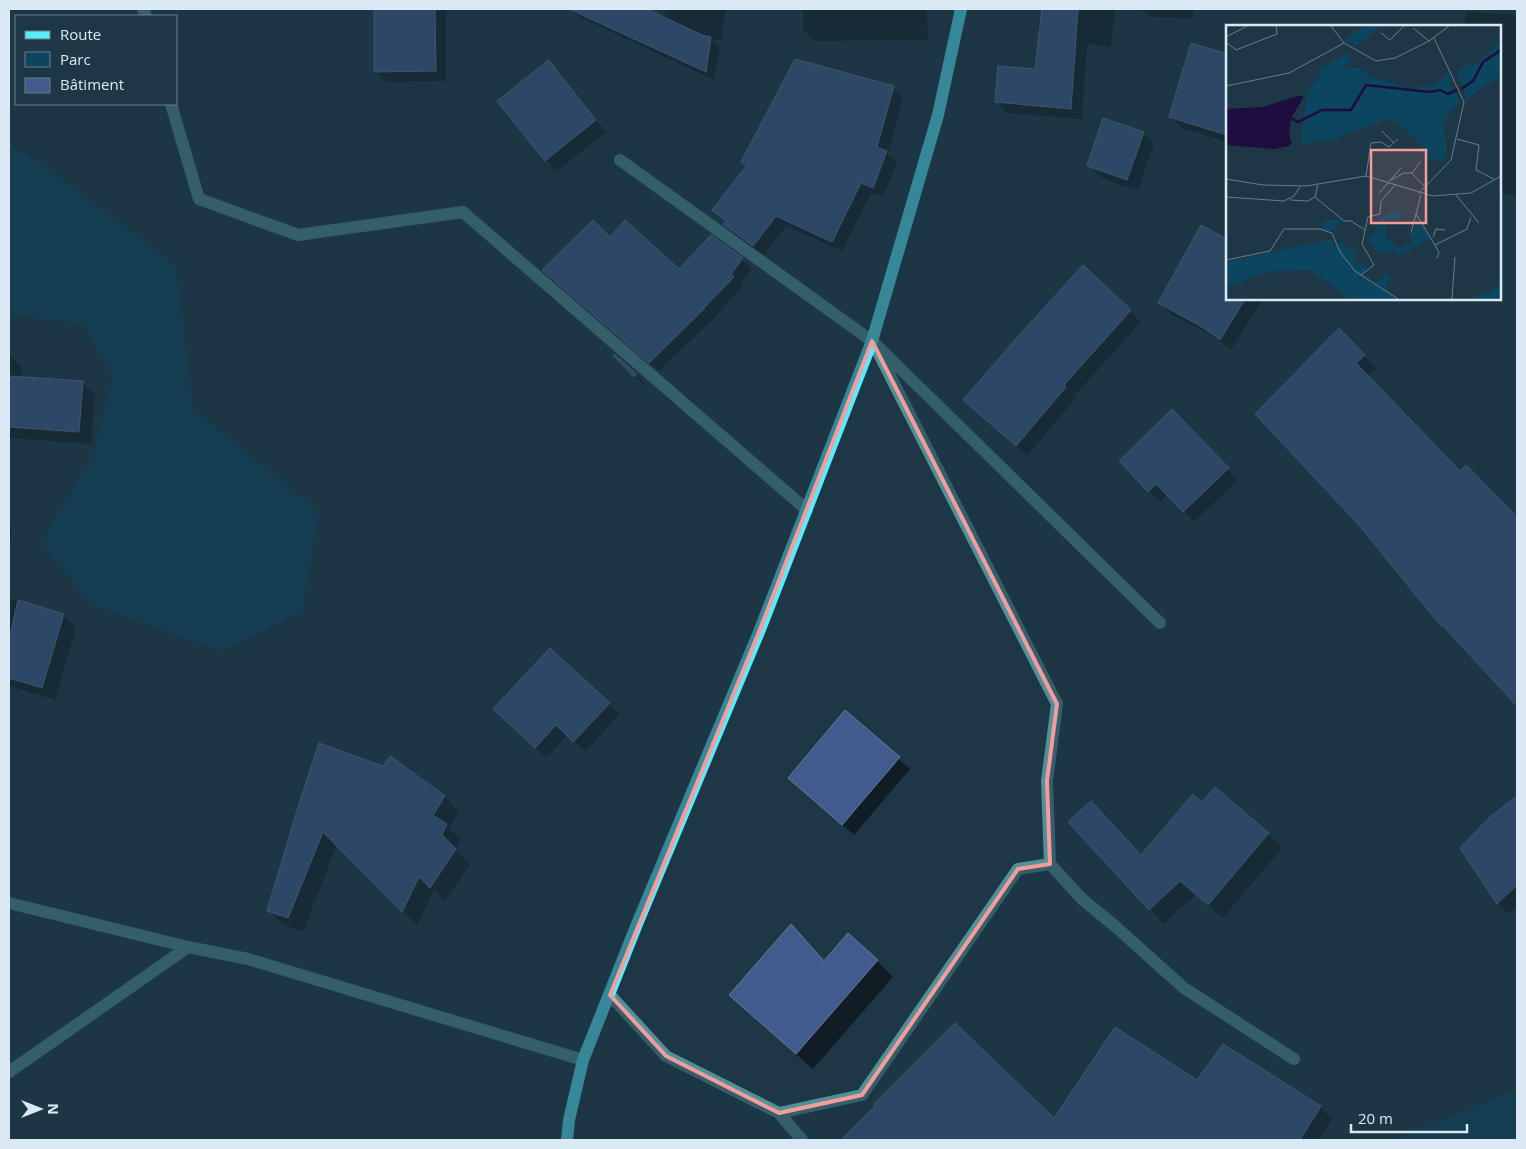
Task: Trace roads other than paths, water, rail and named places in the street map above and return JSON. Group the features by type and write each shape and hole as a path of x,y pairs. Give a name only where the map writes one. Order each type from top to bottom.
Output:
{"main road":[{"path":"567,1140 569,1120 584,1060 641,915 759,632 872,341 938,115 962,9"}],"street":[{"path":"171,105 199,199 298,235 463,212 807,510"},
{"path":"620,160 872,341 1160,623"},
{"path":"872,341 1057,704 1047,782 1050,864 1082,899 1184,988 1294,1059"},
{"path":"779,1113 862,1095 1018,869 1050,864"},
{"path":"9,903 188,947 248,959 584,1060"},
{"path":"9,1072 188,947"},
{"path":"610,995 666,1056 779,1113 802,1140"}]}
